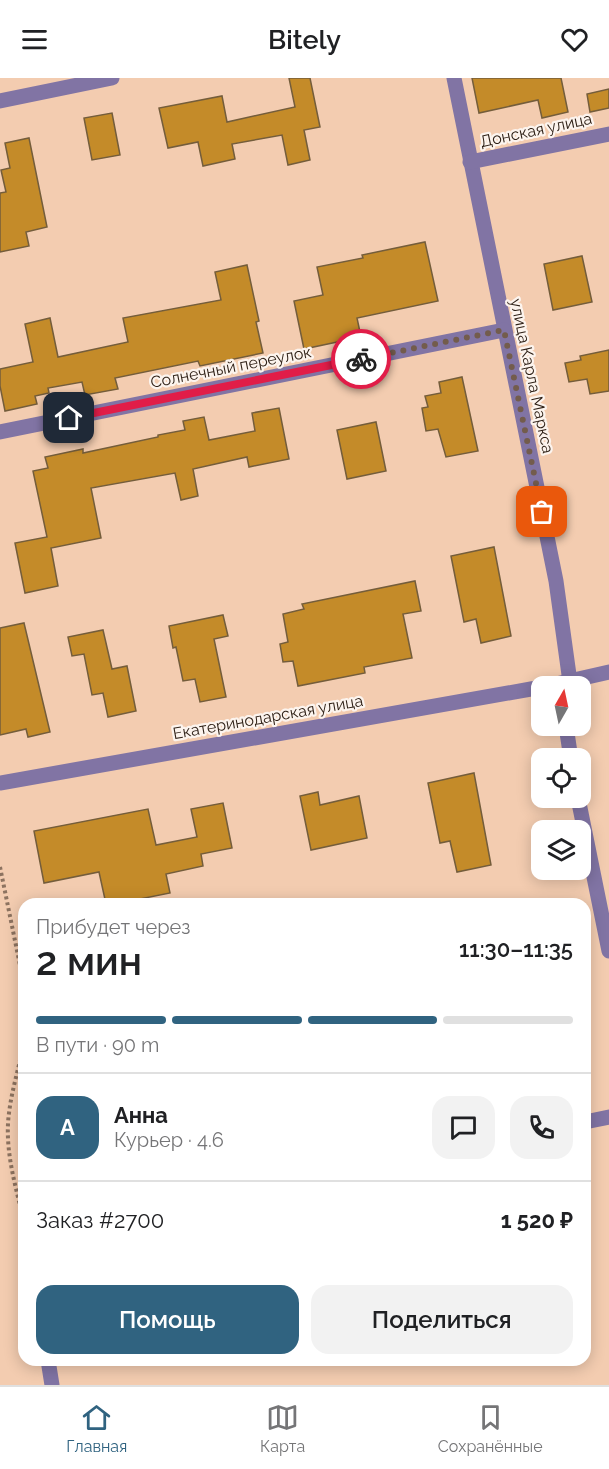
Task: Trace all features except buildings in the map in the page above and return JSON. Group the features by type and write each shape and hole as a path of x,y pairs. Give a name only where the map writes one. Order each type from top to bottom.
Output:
{"street":[{"path":"0,101 112,78"},
{"name":"улица Карла Маркса","path":"454,78 556,581 563,676"},
{"name":"Донская улица","path":"470,162 609,134"},
{"name":"Солнечный переулок","path":"0,432 504,330"},
{"name":"Екатеринодарская улица","path":"591,677 609,672"},
{"name":"Екатеринодарская улица","path":"0,783 531,689"},
{"path":"580,808 609,951"},
{"path":"591,1121 609,1117"},
{"path":"49,1366 52,1385"}],"path":[{"path":"0,867 18,956"},
{"path":"18,1066 8,1116 8,1144 18,1193"}],"way so far":[{"path":"361,359 504,330 542,512"}],"route":[{"path":"69,418 361,359"}]}
